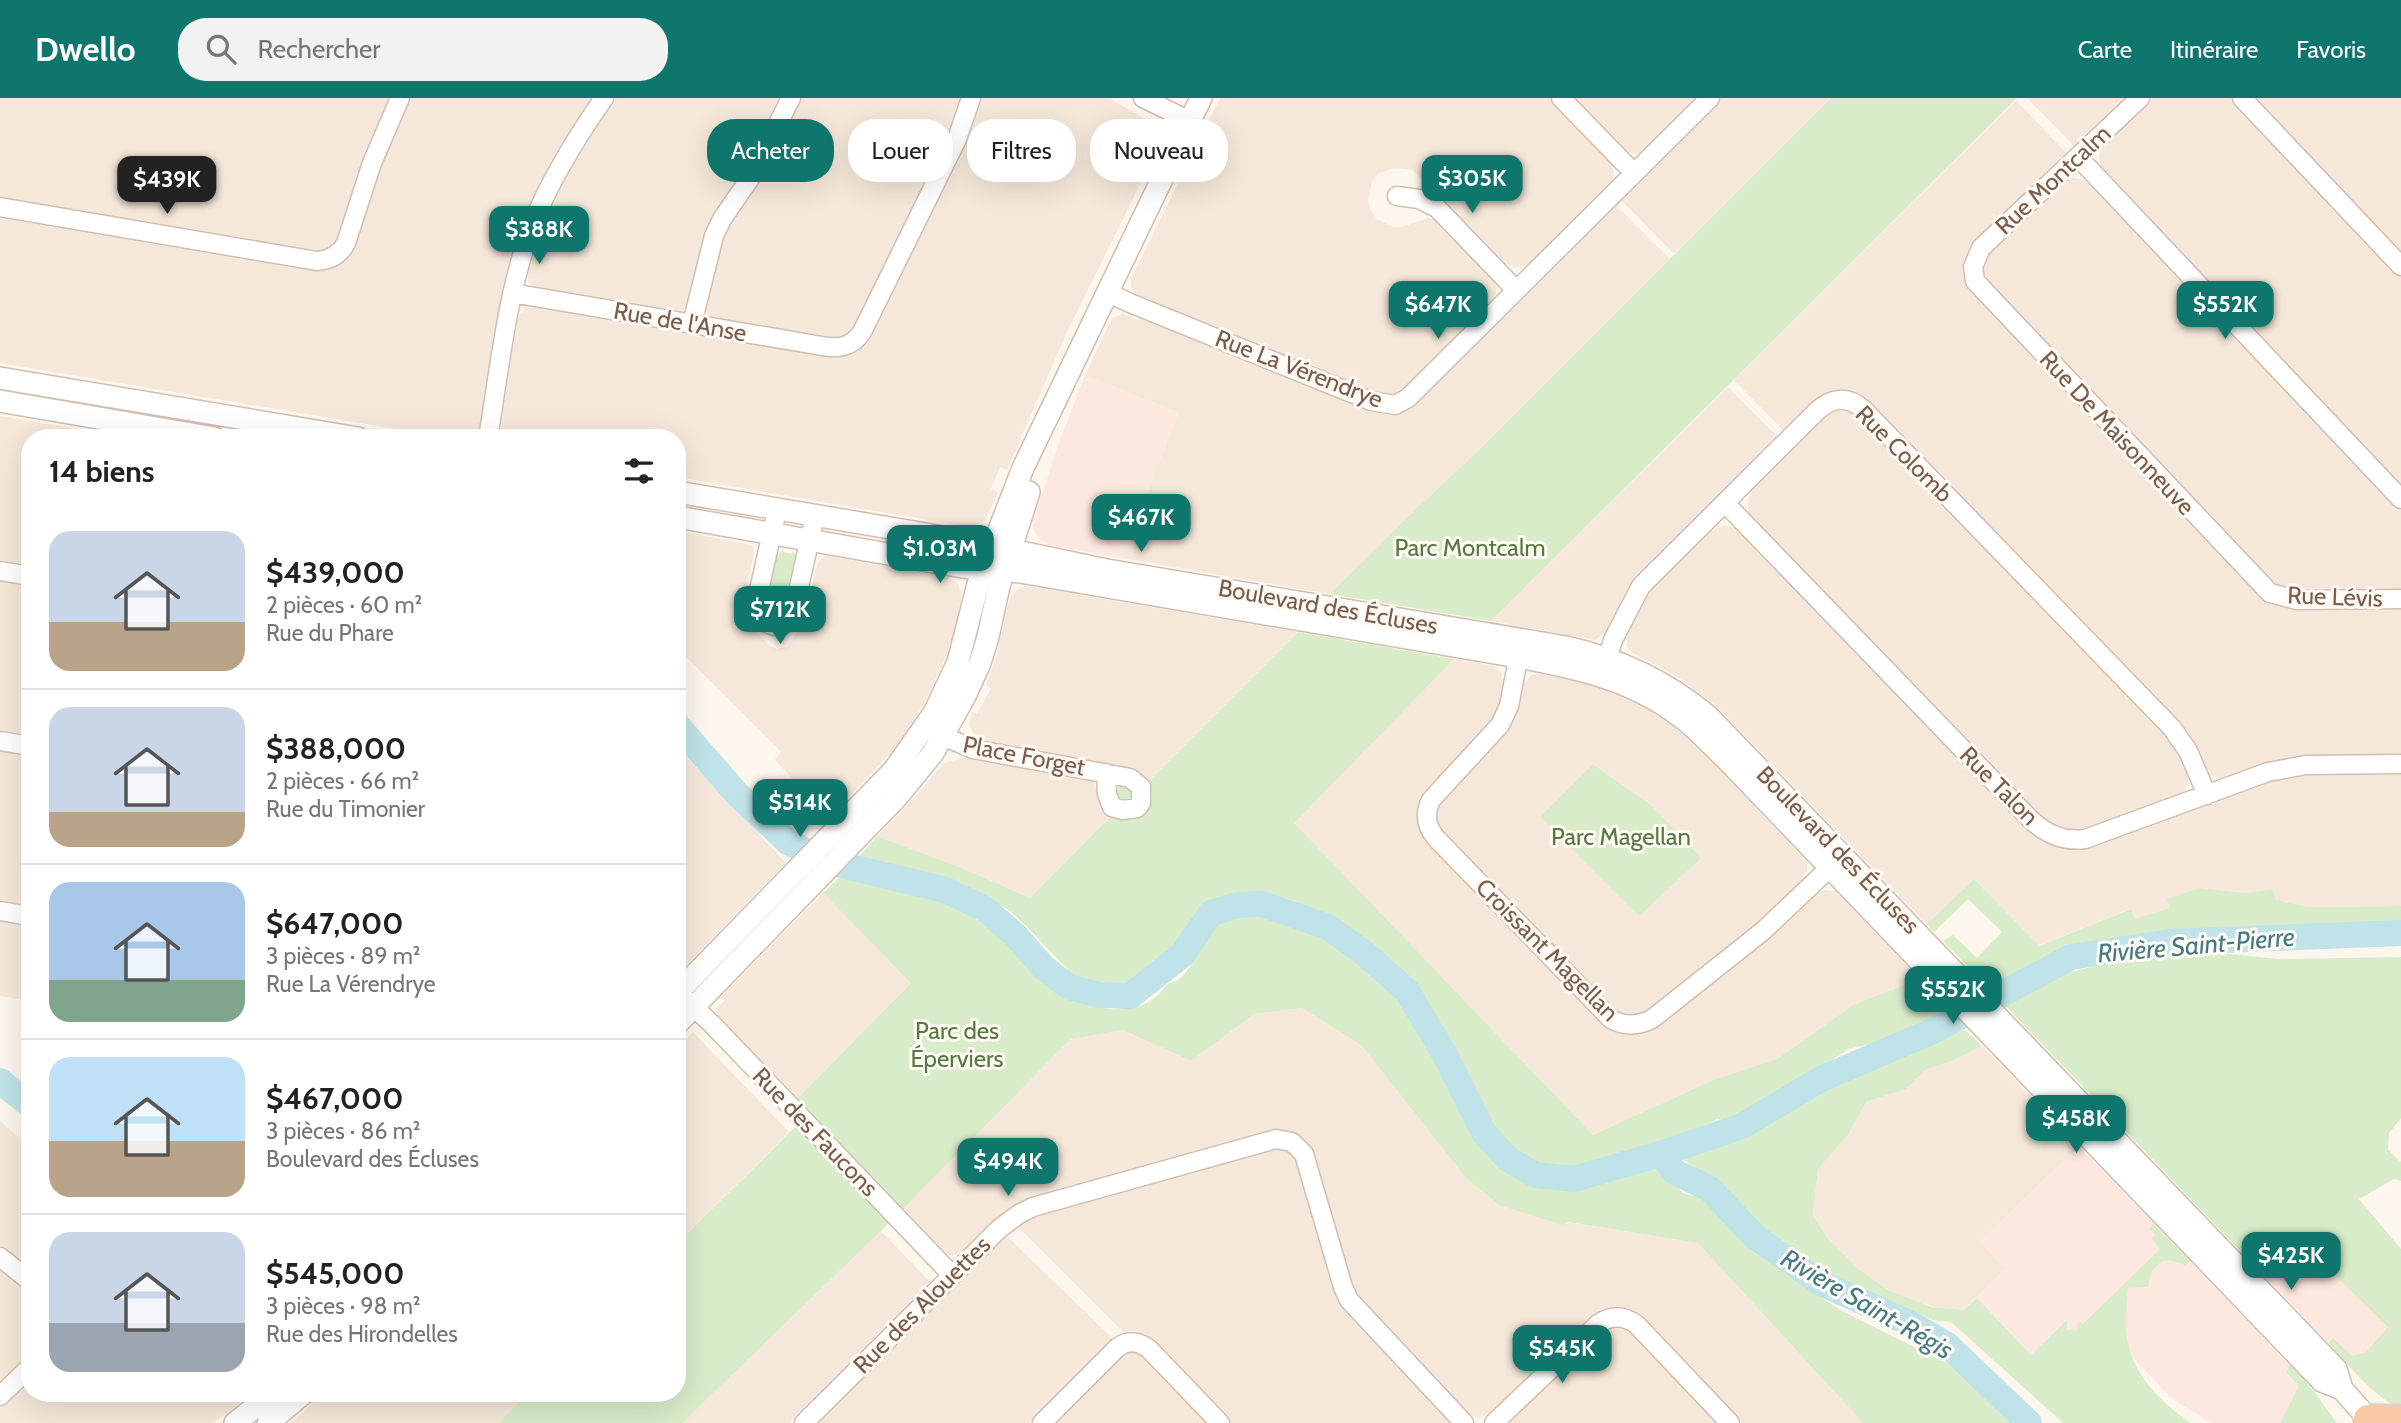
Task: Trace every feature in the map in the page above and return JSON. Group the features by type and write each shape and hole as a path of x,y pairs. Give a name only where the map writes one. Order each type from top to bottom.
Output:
{"highway":[{"path":"2370,1421 2401,1420"}],"street":[{"path":"0,207 317,261 329,259 340,252 346,243 372,163 400,98"},
{"path":"489,429 512,293 523,253 546,194 568,152 604,98"},
{"path":"692,324 714,236 722,219 751,177 791,98"},
{"name":"Rue de l'Anse","path":"512,293 835,348 853,343 863,332 957,139 971,98"},
{"path":"1143,98 1186,119"},
{"path":"1191,119 1201,98"},
{"path":"1561,98 1633,173"},
{"name":"Rue La Vérendrye","path":"1106,292 1345,390 1388,405 1403,402 1710,98"},
{"name":"Rue Montcalm","path":"1973,267 1982,248 2140,98"},
{"path":"2242,98 2401,266"},
{"path":"2078,157 2401,499"},
{"path":"810,873 830,838 894,770 934,713 958,662 997,559 1023,468 1048,421 1106,292 1160,182"},
{"path":"1397,196 1419,200 1444,213 1516,290"},
{"name":"Rue De Maisonneuve","path":"1973,267 1975,281 1979,287 2270,593"},
{"path":"0,378 269,429"},
{"name":"Rue Colomb","path":"1605,667 1636,592 1821,407 1830,401 1842,399 1859,405 2172,728 2188,751 2207,795"},
{"path":"0,401 163,429"},
{"name":"Boulevard des Écluses","path":"686,494 814,516 997,559 1520,649 1578,668 1605,667 1680,716 1836,861 1963,994 2336,1369 2342,1389 2370,1421"},
{"name":"Rue Talon","path":"1725,503 2041,829 2060,838 2085,839 2268,772 2289,767 2401,764"},
{"path":"777,510 755,608 762,619 774,626 783,625 794,610 814,516"},
{"name":"Boulevard des Écluses","path":"686,518 810,541 997,559"},
{"path":"686,991 810,873 850,846 919,772 943,736 980,663 997,559"},
{"path":"0,571 21,574"},
{"name":"Rue Lévis","path":"2270,593 2297,600 2401,599"},
{"name":"Croissant Magellan","path":"1520,649 1509,706 1500,725 1431,800 1427,823 1436,838 1611,1019 1628,1025 1652,1019 1763,931 1836,861"},
{"name":"Place Forget","path":"943,736 973,750 1106,773"},
{"path":"0,741 21,744"},
{"path":"0,911 21,914"},
{"name":"Rue des Faucons","path":"686,1000 711,1023 952,1275"},
{"name":"Rue des Alouettes","path":"804,1423 999,1229 1025,1210 1270,1139 1280,1139 1292,1142 1306,1159 1349,1300 1464,1423"},
{"path":"0,1257 21,1274"},
{"path":"1494,1423 1598,1324 1609,1318 1619,1317 1637,1325 1730,1423"},
{"path":"1042,1423 1118,1347 1134,1342 1149,1349 1220,1423"},
{"path":"0,1396 21,1376"},
{"path":"235,1423 262,1402"},
{"path":"268,1423 293,1402"}],"shaded area":[{"path":"0,98 390,98 365,152 336,240 328,248 317,250 0,197"},
{"path":"412,98 592,98 552,159 521,230 507,274 479,429 396,429 0,363 0,218 308,270 327,270 352,254 378,172"},
{"path":"615,98 782,98 772,119 707,119 707,182 739,182 708,230 688,305 683,311 675,313 536,290 528,282 528,271 558,192 571,166"},
{"path":"799,98 960,98 953,129 953,119 848,119 848,182 927,182 857,325 845,338 836,340 716,321 709,317 706,311 713,266 727,228 757,182 834,182 834,119 789,119"},
{"path":"982,98 1108,98 1146,119 1090,119 1090,182 1141,182 1067,332 1007,470 1000,467 991,489 998,493 985,520 978,525 957,525 686,479 686,429 500,429 518,317 527,305 831,357 856,351 865,343 874,328 945,182 953,182 953,166 967,137 967,182 1076,182 1076,119 975,119"},
{"path":"1220,98 1551,98 1606,155 1613,165 1614,178 1532,263 1515,268 1505,263 1412,170 1394,168 1378,174 1372,182 1368,199 1370,209 1377,219 1393,227 1402,227 1428,218 1440,221 1496,282 1497,289 1494,300 1401,393 1381,396 1151,304 1151,300 1137,295 1131,288 1131,279 1179,182 1228,182 1228,119 1210,119"},
{"path":"1572,98 1699,98 1644,152 1637,154 1625,151 1613,141"},
{"path":"1721,98 1831,98 1674,254 1620,199"},
{"path":"2027,98 2128,98 2076,148"},
{"path":"2152,98 2231,98 2401,277 2401,487 2102,172 2099,156 2101,147"},
{"path":"2254,98 2401,98 2401,254"},
{"path":"2016,100 2068,155 1974,244 1965,261 1968,284 1972,291 2269,602 2289,609 2401,607 2401,756 2289,758 2224,779 2210,775 2178,722 1864,398 1847,391 1834,390 1823,395 1784,431 1734,380"},
{"path":"2082,179 2097,190 2401,511 2401,591 2297,592 2275,585 1984,280 1982,266 1989,252 2064,181"},
{"path":"1615,204 1670,259 1330,594 1122,558 1178,413 1085,375 1112,318 1123,314 1138,320 1140,317 1388,415 1409,408"},
{"path":"1085,375 1178,413 1122,558 1048,545 1039,539 1033,528 1034,517 1060,440"},
{"path":"1728,387 1778,437 1628,588 1608,632 1595,640 1491,621"},
{"path":"1843,407 1856,414 2164,731 2188,771 2189,780 2184,792 2078,832 2058,829 2042,820 1752,520 1748,511 1748,500 1755,484 1827,412"},
{"path":"0,416 79,429 21,429 21,564 0,561"},
{"path":"1723,526 1741,531 2026,828 2040,838 2063,848 2090,847 2284,777 2401,772 2401,906 2308,907 2275,900 2273,889 2245,893 2201,888 2169,908 2134,920 2130,909 2038,946 1974,879 1927,924 1714,704 1675,675 1631,652 1627,646 1627,639 1624,637 1643,597 1705,534"},
{"path":"686,533 753,546 742,614 744,620 770,646 777,649 788,646 805,619 817,564 827,556 949,577 958,584 962,596 952,638 925,702 900,742 830,818 775,760 781,752 686,657"},
{"path":"0,581 21,584 21,734 0,731"},
{"path":"1027,586 1298,632 1148,782 1132,770 985,744 986,741 972,732 969,724 973,712 977,714 991,688 986,685 996,659 1009,600 1016,590"},
{"path":"1454,659 1494,666 1506,682 1493,721 1423,796 1418,816 1420,829 1435,849 1609,1028 1632,1034 1650,1029 1816,892 1818,894 1823,890 1836,891 1919,979 1853,1005 1777,1059 1713,1080 1593,1135 1293,823"},
{"path":"1536,673 1579,681 1607,690 1647,709 1673,726 1711,760 1807,862 1807,871 1803,876 1805,878 1768,915 1639,1016 1626,1017 1614,1011 1435,822 1435,809 1443,798 1505,734 1516,713 1522,682 1525,683","holes":["1594,764 1650,804 1700,858"]},
{"path":"0,751 21,754 21,906 0,903"},
{"path":"686,757 786,863 686,966"},
{"path":"960,757 1087,778 1095,784 1101,806 1110,817 1030,898 877,836 944,763"},
{"path":"823,893 912,982 797,1099 719,1018 716,1009 724,1001 721,997"},
{"path":"0,919 21,923 21,1000 0,996"},
{"path":"1302,1008 1361,1045 1466,1178 1499,1205 1567,1222 1698,1243 1863,1423 1742,1423 1643,1320 1623,1310 1496,1410 1479,1418 1466,1413 1353,1293 1310,1148 1303,1139 1281,1130 1023,1201 996,1220 965,1251 952,1256 941,1252 901,1210 1071,1039 1123,1030 1191,1061 1254,1014"},
{"path":"693,1032 789,1132 686,1235 686,1039"},
{"path":"1982,1046 2079,1146 1980,1242 2006,1269 1964,1310 1942,1309 1910,1300 1888,1290 1857,1268 1826,1236 1813,1214 1818,1169 1848,1135 1866,1102 1906,1089 1925,1070 1952,1061"},
{"path":"0,1121 21,1139 21,1263 0,1247"},
{"path":"2079,1146 2310,1386 2292,1423 2211,1423 2171,1398 2094,1316 2042,1366 1977,1298 2006,1269 1980,1242"},
{"path":"1274,1147 1285,1149 1296,1157 1336,1296 1341,1305 1453,1423 1232,1423 1149,1337 1136,1330 1123,1332 1017,1226 1032,1216 1045,1212"},
{"path":"881,1231 931,1283 789,1423 682,1423"},
{"path":"1005,1234 1113,1339 1030,1423 816,1423"},
{"path":"2304,1246 2392,1327 2353,1369 2269,1281"},
{"path":"0,1267 21,1284 21,1365 0,1385"},
{"path":"1615,1326 1632,1332 1719,1423 1507,1423 1598,1335"},
{"path":"1129,1353 1145,1357 1209,1423 1053,1423 1117,1360"},
{"path":"21,1388 21,1402 242,1402 213,1423 0,1423 0,1408"},
{"path":"314,1402 519,1402 498,1423 291,1423"}],"green space":[{"name":"Parc Montcalm","path":"1831,98 2017,98 1491,621 1330,594 1478,451"},
{"path":"784,549 783,552 792,554 793,551 798,559 784,609 774,615 769,614 763,606 776,556"},
{"path":"1298,632 1454,659 1294,823 1593,1135 1713,1080 1777,1059 1853,1005 1919,979 1948,1012 1907,1036 1848,1049 1783,1094 1761,1104 1744,1120 1734,1123 1717,1119 1681,1139 1597,1166 1570,1169 1529,1164 1515,1157 1488,1129 1469,1078 1443,1038 1443,1025 1415,992 1373,951 1333,921 1311,914 1299,903 1259,893 1218,900 1194,919 1167,954 1147,972 1126,983 1098,986 1078,980 1010,911 987,897 954,882 859,857 877,836 1030,898 1110,817 1129,820 1144,814 1152,802 1148,782"},
{"name":"Parc Magellan","path":"1593,764 1650,804 1701,858 1639,916 1540,817"},
{"path":"1121,785 1127,785 1132,793 1130,799 1121,801 1116,796 1116,790"},
{"name":"Parc des Éperviers","path":"841,876 910,891 943,903 980,922 1005,940 1046,983 1059,992 1074,1000 1108,1009 1141,1006 1155,998 1166,985 1179,979 1188,970 1212,924 1224,916 1246,911 1258,913 1285,924 1331,935 1352,958 1400,996 1413,1010 1469,1122 1501,1162 1521,1176 1544,1186 1571,1190 1601,1184 1658,1165 1683,1193 1705,1199 1751,1251 1842,1311 1948,1364 2011,1423 1863,1423 1698,1243 1568,1222 1563,1225 1499,1205 1466,1178 1361,1045 1302,1008 1254,1014 1191,1061 1123,1030 1071,1039 881,1231 682,1423 498,1423 519,1402 686,1402 686,1235 809,1113 797,1099 911,983 823,893"},
{"path":"1974,879 2039,946 2131,909 2135,919 2169,908 2167,899 2201,888 2245,893 2273,889 2276,900 2308,907 2401,906 2401,936 2267,938 2206,935 2148,939 2091,949 1989,988 1943,941 1953,935 1977,958 2002,932 1968,899 1934,932 1927,924"},
{"path":"2221,953 2279,959 2401,957 2401,1118 2389,1133 2388,1150 2401,1162 2401,1181 2394,1179 2359,1199 2401,1249 2401,1409 2371,1388 2328,1343 2333,1338 2352,1356 2366,1352 2388,1327 2305,1246 2269,1281 2002,1002 2053,978 2080,970 2136,959"},
{"path":"1965,1030 1982,1046 1952,1061 1925,1070 1906,1089 1866,1102 1848,1135 1818,1169 1813,1215 1826,1236 1857,1268 1888,1290 1931,1307 1964,1310 1977,1298 2031,1355 2067,1320 2067,1330 2077,1330 2078,1320 2083,1324 2160,1249 2152,1239 2155,1234 2149,1229 2153,1223 2190,1261 2185,1265 2171,1260 2162,1261 2151,1272 2148,1287 2128,1288 2128,1343 2144,1379 2170,1407 2190,1423 2063,1423 1951,1322 1932,1320 1829,1274 1785,1250 1720,1185 1681,1158 1679,1150 1758,1124 1781,1112 1810,1091"},
{"path":"2290,1365 2310,1386 2337,1423 2280,1423 2299,1386 2286,1372"}],"waterway":[{"name":"Rivière Saint-Régis","path":"686,735 737,794 788,842 826,861 945,890 985,909 1016,936 1043,967 1069,987 1099,995 1130,996 1182,955 1211,913 1238,905 1262,904 1328,927 1364,953 1407,991 1444,1053 1484,1133 1509,1160 1536,1175 1574,1179 1660,1154 1675,1172 1710,1189 1756,1238 1821,1283 1911,1324 1946,1344 2029,1423"},
{"name":"Rivière Saint-Pierre","path":"1660,1154 1742,1126 1821,1079 1935,1030 2071,957 2170,942 2401,933"},
{"name":"Rivière Saint-Régis","path":"0,1081 21,1098"}]}
